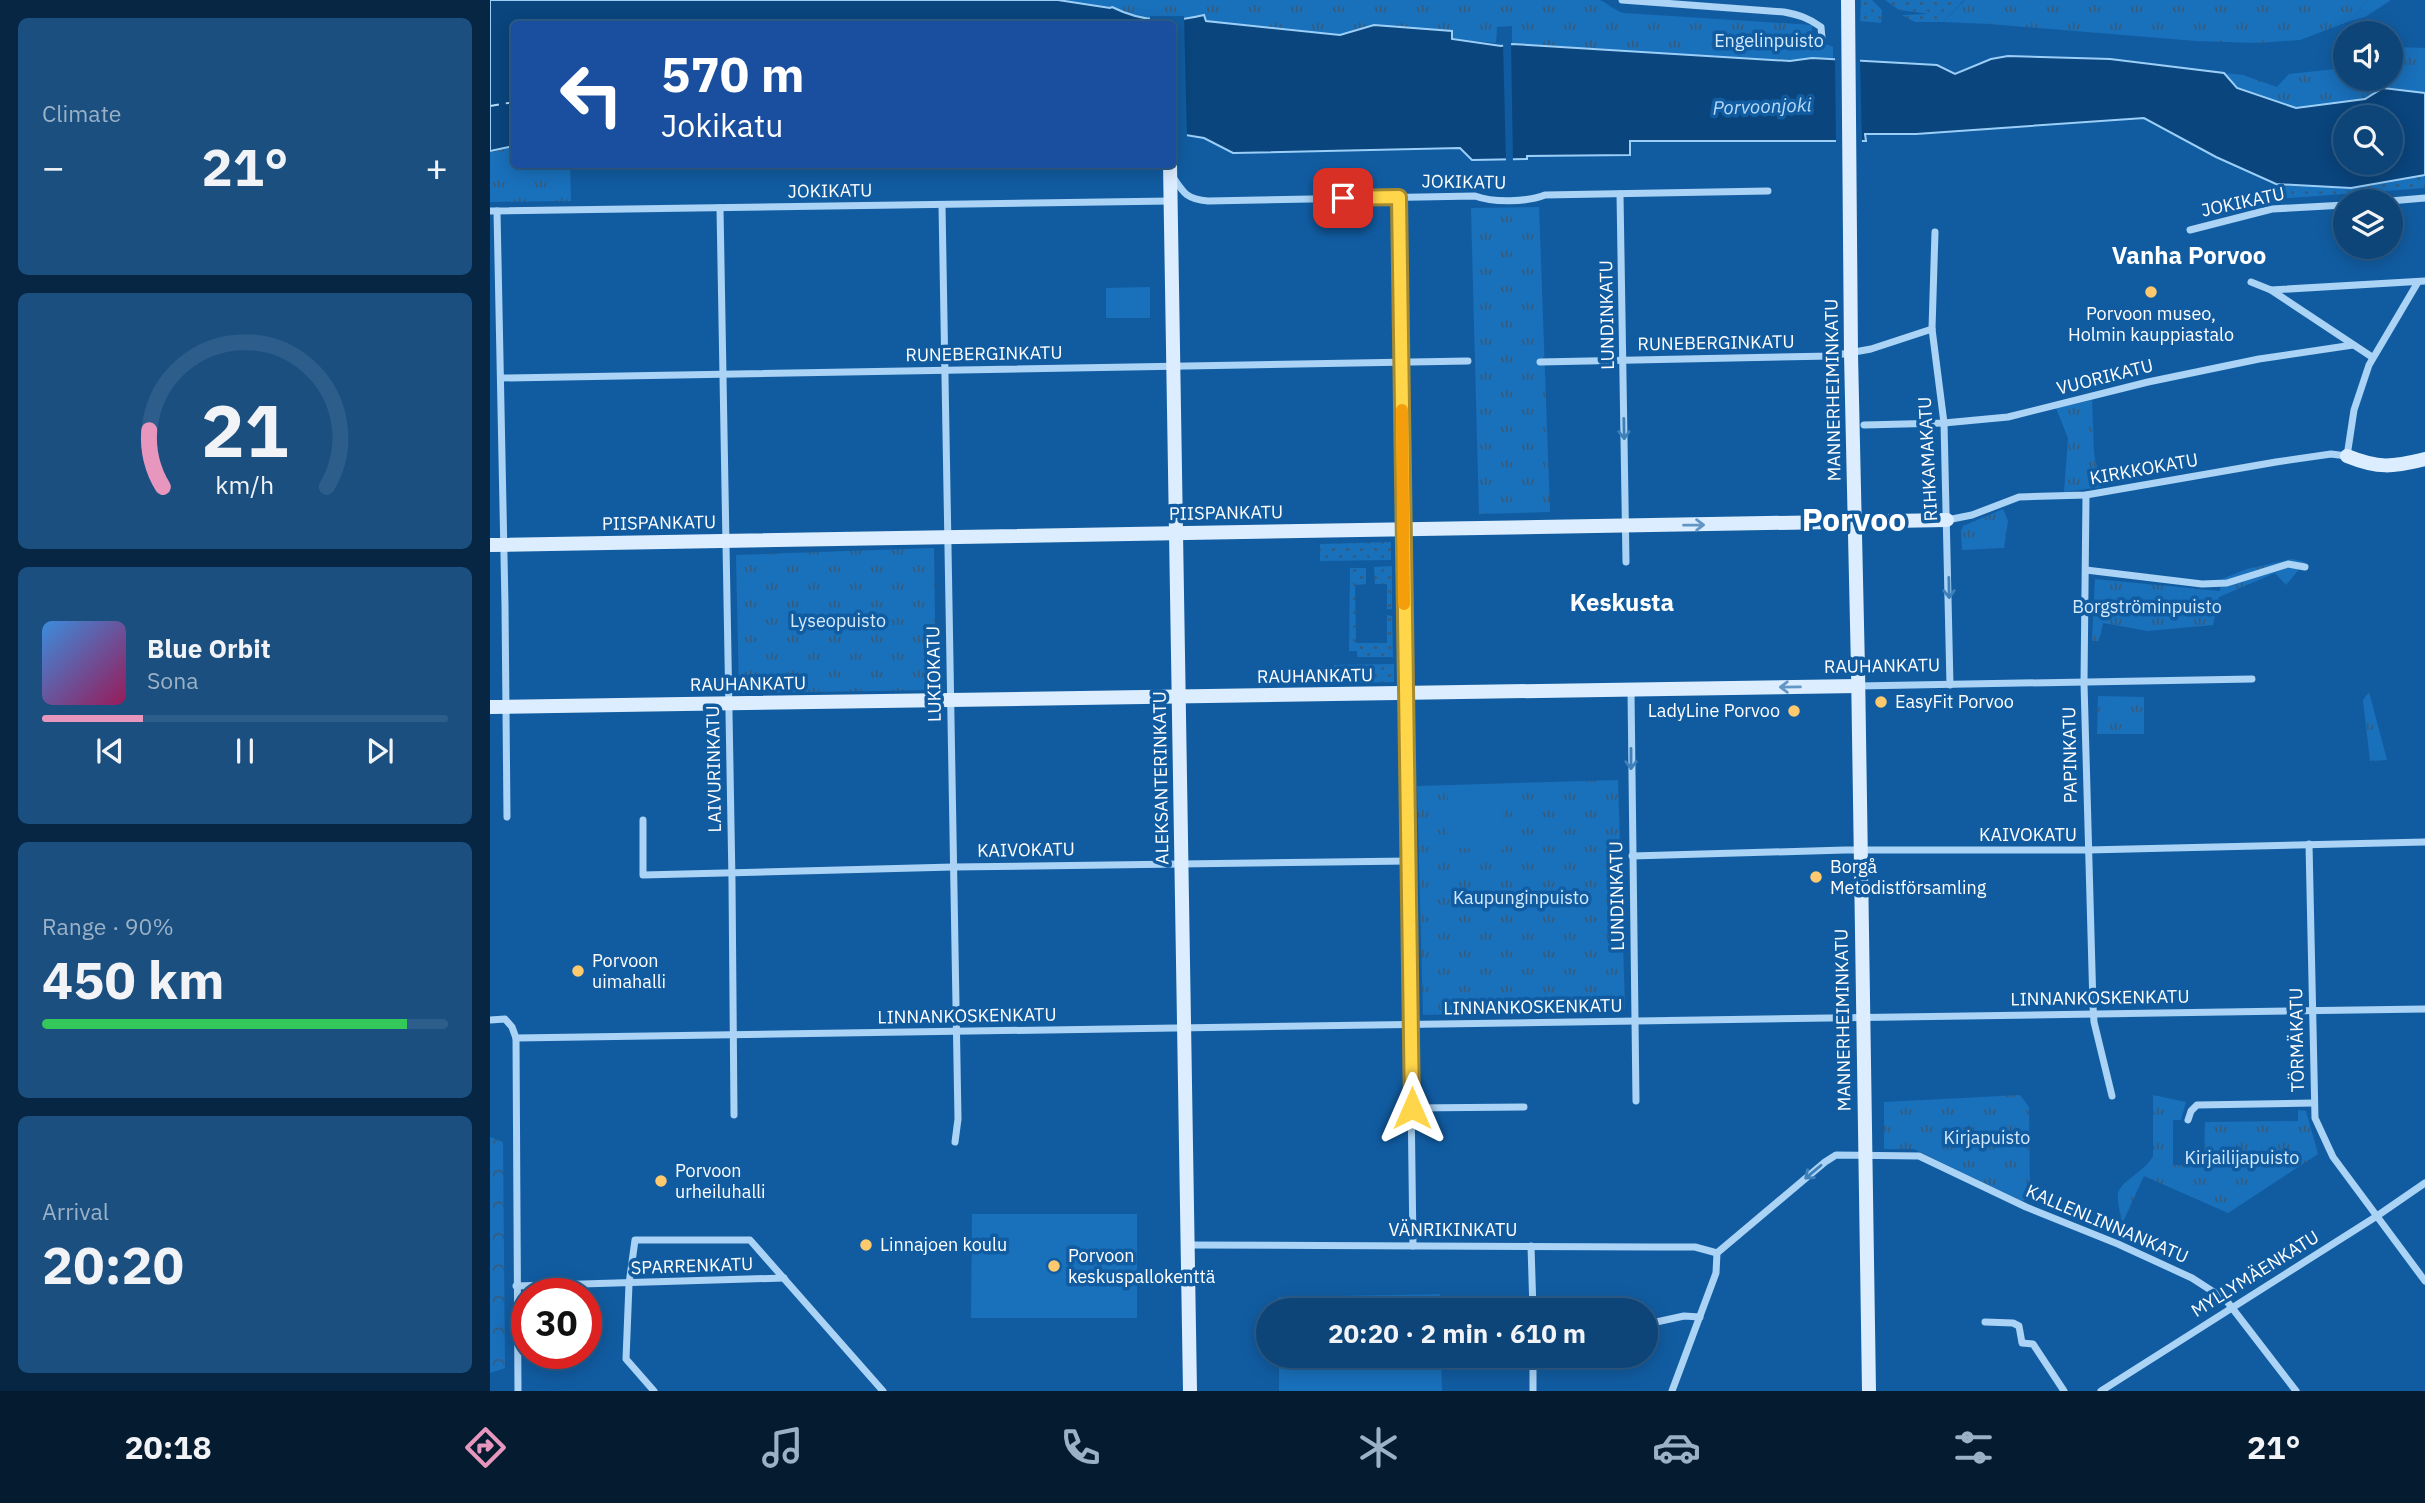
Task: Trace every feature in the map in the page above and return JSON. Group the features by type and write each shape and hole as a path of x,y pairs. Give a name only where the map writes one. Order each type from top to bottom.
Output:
{"main road":[{"name":"MANNERHEIMINKATU","path":"1848,5 1851,354 1869,1391"},
{"name":"ALEKSANTERINKATU","path":"1170,169 1190,1391"},
{"path":"2347,456 2372,466 2393,466 2425,459"},
{"name":"PIISPANKATU","path":"497,545 1947,520"},
{"name":"RAUHANKATU","path":"498,707 1858,686"}],"street":[{"path":"1622,0 1801,16 1811,19 1821,27 1822,38"},
{"name":"JOKIKATU","path":"1170,169 1188,197 1192,200 1208,201 1475,196 1485,199 1510,199 1545,195 1768,191"},
{"name":"LUNDINKATU","path":"1620,194 1626,562"},
{"path":"1399,197 1413,1246"},
{"path":"2403,200 2425,198"},
{"name":"JOKIKATU","path":"493,211 1171,201"},
{"name":"LUKIOKATU","path":"943,205 958,1119 955,1142"},
{"name":"JOKIKATU","path":"2190,230 2272,209 2333,206"},
{"name":"LAIVURINKATU","path":"720,208 734,1115"},
{"path":"493,211 501,378 497,545 498,707 507,817"},
{"name":"RIHKAMAKATU","path":"1935,232 1932,329 1944,423 1950,685"},
{"path":"2272,289 2421,281"},
{"path":"2347,456 2354,410 2372,357 2421,281"},
{"path":"2251,282 2272,289 2372,357"},
{"name":"RUNEBERGINKATU","path":"1540,362 1832,356 1851,354 1932,329"},
{"name":"VUORIKATU","path":"1864,425 1944,423 2008,417 2148,382 2259,359 2353,345"},
{"name":"RUNEBERGINKATU","path":"501,378 1468,361"},
{"name":"KIRKKOKATU","path":"1947,520 1972,515 2019,497 2086,495 2276,462 2331,454 2347,456"},
{"name":"PAPINKATU","path":"2086,495 2084,682 2093,1014 2112,1096"},
{"path":"2086,570 2202,584 2227,583 2288,564 2305,567"},
{"name":"RAUHANKATU","path":"1858,686 2252,680"},
{"name":"LUNDINKATU","path":"1631,691 1636,1101"},
{"name":"KAIVOKATU","path":"643,820 643,875 953,867 1409,861"},
{"name":"KAIVOKATU","path":"1632,856 2425,842"},
{"name":"TÖRMÄKATU","path":"2309,844 2315,1118 2333,1157 2425,1281"},
{"name":"LINNANKOSKENKATU","path":"516,1038 2425,1009"},
{"path":"490,1020 505,1019 516,1038 516,1278"},
{"path":"2188,1120 2197,1105 2314,1103"},
{"path":"1412,1108 1524,1107"},
{"name":"KALLENLINNANKATU","path":"1717,1252 1836,1155 1919,1156 2026,1207 2118,1244 2192,1278 2218,1294 2233,1308 2296,1391"},
{"name":"MYLLYMÄENKATU","path":"2101,1391 2425,1183"},
{"path":"654,1391 626,1359 629,1284 635,1240 750,1240 883,1391"},
{"name":"VÄNRIKINKATU","path":"1188,1245 1695,1247 1717,1252"},
{"path":"1531,1245 1533,1298"},
{"path":"1672,1391 1716,1273 1717,1252"},
{"name":"SPARRENKATU","path":"602,1284 784,1278"},
{"path":"1658,1322 1684,1316 1700,1317"},
{"path":"1985,1322 2013,1323 2019,1326 2022,1343 2033,1344 2064,1391"},
{"path":"1533,1368 1534,1391"},
{"path":"518,1369 518,1391"}],"green space":[{"name":"Engelinpuisto","path":"1054,0 1599,0 1624,13 1812,25 1812,38 1833,47 1833,59 1790,61 1512,44 1512,26 1497,27 1496,43 1452,39 1452,31 1375,25 1340,35 1206,21 1204,15 1157,20 1134,16 1112,7"},
{"path":"1861,0 1872,0 1882,10 1881,23 1860,21"},
{"path":"1885,0 1964,0 1943,22 1915,22 1902,15 1929,14 1899,10"},
{"path":"1965,0 2368,0 2350,21 2333,21 2333,27 2300,40 2258,43 2196,41 1943,22"},
{"path":"2368,0 2391,0 2365,17 2350,21"},
{"path":"2403,47 2425,48 2425,93 2403,90"},
{"path":"2333,69 2333,91 2378,91 2366,99 2296,108 2237,88 2224,73 2243,75 2277,87 2289,74"},
{"path":"511,148 511,168 570,168 571,201 490,202 490,152"},
{"path":"2425,175 2425,188 2333,189 2333,195 2275,199 2276,184 2351,188"},
{"path":"1539,207 1550,512 1479,514 1471,208"},
{"path":"1150,287 1150,318 1106,318 1106,288"},
{"path":"2092,400 2094,453 2101,487 2064,492 2068,438 2056,408"},
{"path":"2003,509 2008,521 2004,548 1962,550 1963,526"},
{"path":"1391,542 1391,560 1320,561 1320,544"},
{"name":"Lyseopuisto","path":"934,548 936,690 739,693 736,555"},
{"name":"Borgströminpuisto","path":"2292,559 2305,562 2286,585 2275,573 2219,597 2213,625 2148,631 2103,623 2099,641 2092,641 2095,579 2220,591 2222,579 2247,569"},
{"path":"1392,566 1392,609 1387,609 1387,584 1375,584 1374,567"},
{"path":"1350,568 1366,568 1366,584 1355,585 1356,643 1387,643 1387,615 1392,616 1393,657 1357,657 1357,651 1349,651"},
{"path":"1394,664 1394,682 1349,683 1349,671 1334,671 1334,665"},
{"path":"2369,692 2387,760 2370,761 2363,700"},
{"path":"2098,696 2144,697 2144,734 2097,734"},
{"name":"Kaupunginpuisto","path":"1618,780 1625,1009 1423,1015 1417,786"},
{"path":"1448,791 1504,792 1503,849 1447,848"},
{"name":"Kirjapuisto","path":"2020,1095 2029,1107 2030,1197 2022,1201 1914,1149 1884,1149 1884,1102"},
{"name":"Kirjailijapuisto","path":"2153,1095 2186,1102 2181,1120 2173,1120 2173,1165 2204,1165 2205,1122 2298,1121 2298,1110 2306,1111 2318,1154 2228,1213 2144,1176 2122,1224 2118,1201 2120,1189 2153,1156"},
{"path":"490,1137 503,1142 505,1368 490,1373"},
{"name":"Porvoon keskuspallokenttä","path":"972,1214 1137,1214 1137,1318 971,1318"},
{"path":"1440,1294 1440,1298 1278,1298"},
{"path":"1279,1368 1441,1368 1442,1391 1279,1391"}],"water":[{"name":"Porvoonjoki","path":"490,0 1058,0 1112,7 1134,16 1157,20 1204,15 1206,21 1340,35 1374,25 1452,31 1452,39 1501,46 1512,44 1790,61 1812,58 1937,65 1955,74 1991,59 2008,56 2110,59 2224,73 2237,88 2296,108 2365,99 2378,91 2425,93 2425,175 2351,188 2276,184 2216,157 2144,118 1916,134 1865,134 1866,141 1630,141 1630,155 1527,156 1527,159 1472,160 1460,148 1233,153 1204,138 1176,133 1176,21 511,21 511,147 490,151"}],"pier":[{"path":"1150,16 1184,16 1187,137 1176,136 1176,21 1150,21"},
{"path":"1511,40 1513,162 1506,163 1503,42"},
{"path":"1835,56 1860,57 1862,145 1836,146"}],"ferry route":[{"path":"490,106 511,102"}],"slow traffic":[{"path":"1402,410 1404,604"}],"place":[{"name":"Porvoon museo, Holmin kauppiastalo","path":"2151,292"},
{"name":"EasyFit Porvoo","path":"1881,702"},
{"name":"LadyLine Porvoo","path":"1794,711"},
{"name":"Borgå Metodistförsamling","path":"1816,877"},
{"name":"Porvoon uimahalli","path":"578,971"},
{"name":"Porvoon urheiluhalli","path":"661,1181"},
{"name":"Linnajoen koulu","path":"866,1245"},
{"name":"Porvoon keskuspallokenttä","path":"1054,1266"}],"district":[{"name":"Vanha Porvoo","path":"2189,256"},
{"name":"Porvoo","path":"1854,520"},
{"name":"Keskusta","path":"1622,603"}],"route":[{"path":"1343,198 1399,197 1412,1108"}]}
